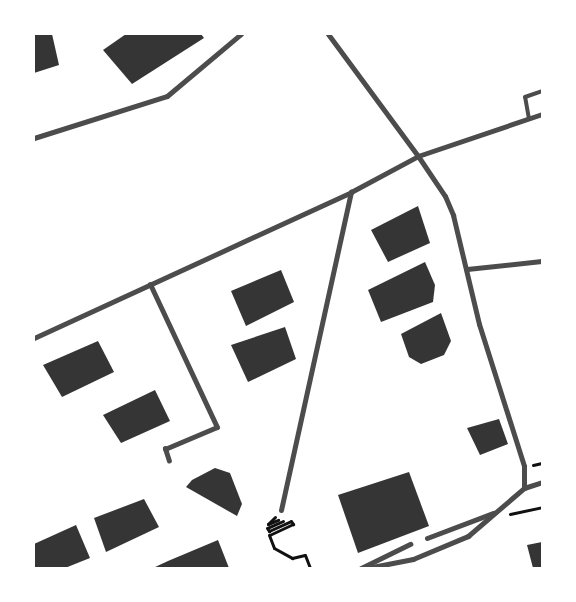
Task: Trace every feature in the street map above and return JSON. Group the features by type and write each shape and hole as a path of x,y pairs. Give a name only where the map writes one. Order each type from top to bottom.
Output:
{"street":[{"path":"34,138 167,96 241,34"},
{"path":"328,34 418,156 447,202 467,270 479,324 524,466 524,488"},
{"path":"34,338 351,192 418,156 542,114"},
{"path":"281,510 351,192"},
{"path":"467,270 542,261"},
{"path":"150,284 217,427 165,449 169,461"},
{"path":"367,568 422,556 468,536 490,520 524,488 542,482"},
{"path":"427,538 468,525 505,507"},
{"path":"361,568 410,544"}],"lane":[{"path":"529,119 525,97 542,91"}],"path":[{"path":"490,520 542,507"},
{"path":"281,510 268,524 288,515 289,518 267,528 269,532 291,521 293,524 269,534 274,548 292,558 305,555 310,568"}],"building":[{"path":"34,34 52,34 59,65 34,73"},
{"path":"126,34 201,34 204,38 132,84 103,50"},
{"path":"418,206 430,243 388,262 371,230"},
{"path":"425,262 435,285 433,302 381,322 368,290"},
{"path":"281,270 294,302 246,326 231,291"},
{"path":"441,313 451,341 444,355 421,364 409,357 401,334"},
{"path":"285,327 296,359 248,382 231,345"},
{"path":"98,341 114,372 62,397 43,365"},
{"path":"155,390 170,421 121,443 103,415"},
{"path":"499,419 508,444 480,455 467,428"},
{"path":"215,468 230,473 242,504 237,516 186,487 192,480"},
{"path":"409,472 429,526 358,553 338,495"},
{"path":"144,499 159,527 106,552 94,518"},
{"path":"76,525 90,558 65,568 34,568 34,544"},
{"path":"218,540 229,568 153,568 168,561"},
{"path":"542,542 542,568 533,568 527,545"}]}
